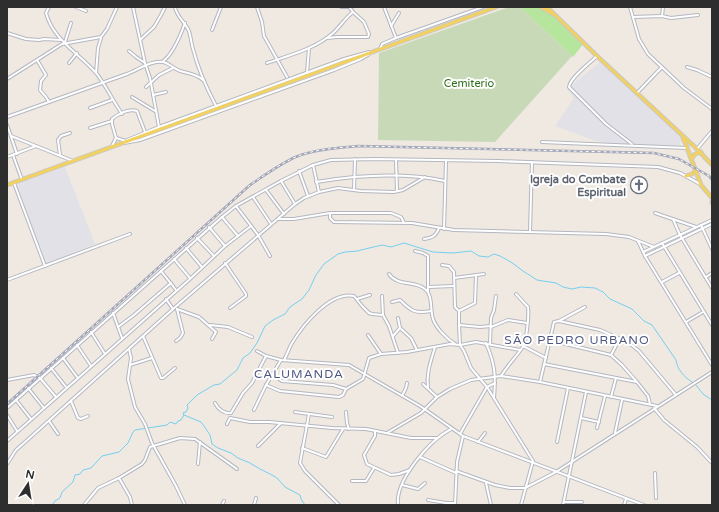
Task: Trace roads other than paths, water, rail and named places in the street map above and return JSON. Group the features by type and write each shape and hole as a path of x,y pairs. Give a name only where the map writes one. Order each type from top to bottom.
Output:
{"main road":[{"path":"7,185 496,7"},
{"path":"540,7 558,17"},
{"path":"547,7 597,56 697,148 712,165"},
{"path":"683,136 701,185 712,198"},
{"path":"692,158 695,154 701,152"},
{"path":"686,176 692,174 696,170"}],"street":[{"path":"49,7 46,13 47,19 53,30 96,73 122,114"},
{"path":"76,7 86,11"},
{"path":"96,73 98,48 101,37 107,29 117,7"},
{"path":"133,7 151,82 159,127"},
{"path":"140,40 154,27 165,7"},
{"path":"176,7 176,13 185,23 190,33 203,80 216,106"},
{"path":"212,30 221,7"},
{"path":"257,7 262,22 264,36 287,77"},
{"path":"324,39 337,37 368,37 369,34 364,22 353,12 351,7 340,7"},
{"path":"384,7 396,38"},
{"path":"380,49 382,44 396,38 483,7"},
{"path":"630,7 644,49 684,88 712,109"},
{"path":"662,16 663,7"},
{"path":"267,63 309,48 333,33 353,12"},
{"path":"391,26 399,13"},
{"path":"633,17 662,16 671,18 698,15"},
{"path":"65,43 71,23"},
{"path":"7,117 103,83 137,70 146,64 162,62 167,58 179,38 185,23"},
{"path":"7,33 26,39 62,40"},
{"path":"7,79 65,43 101,37"},
{"path":"307,73 309,48"},
{"path":"129,51 146,64"},
{"path":"116,138 124,142 146,132 216,106 360,54 374,51"},
{"path":"69,63 77,53"},
{"path":"597,56 573,79 569,84 569,87 606,124 633,145"},
{"path":"37,60 46,75 46,77 41,81 40,90 49,102"},
{"path":"162,62 173,68 197,76 203,80"},
{"path":"637,93 662,67"},
{"path":"687,67 712,77"},
{"path":"146,87 159,75 173,68"},
{"path":"153,95 166,92"},
{"path":"132,97 156,111"},
{"path":"90,108 112,100"},
{"path":"90,128 112,121 113,118 130,110 137,111 146,132"},
{"path":"112,121 116,138 112,147"},
{"path":"7,125 17,154"},
{"path":"697,148 712,131"},
{"path":"60,155 58,140 61,136 70,133"},
{"path":"11,136 73,161"},
{"path":"542,142 633,145 688,149"},
{"path":"7,157 36,146"},
{"path":"13,155 22,180"},
{"path":"354,190 355,159"},
{"path":"7,408 222,217 236,206 313,165 331,160 355,159 658,166 686,176 701,185"},
{"path":"396,160 398,191"},
{"path":"444,229 446,161"},
{"path":"530,231 532,162"},
{"path":"313,165 319,192"},
{"path":"299,172 308,196"},
{"path":"316,182 355,176 425,177 445,180"},
{"path":"7,464 16,450 172,309 177,308 225,263 295,204 308,196 338,188 354,190 403,190 425,177"},
{"path":"281,181 295,204"},
{"path":"14,183 45,266"},
{"path":"266,190 284,214"},
{"path":"253,197 271,224"},
{"path":"236,206 258,235 270,256"},
{"path":"278,219 294,219 330,213 391,213 401,217 404,223"},
{"path":"330,213 330,218 334,222 412,223 444,229 606,234 637,240 654,247"},
{"path":"655,213 697,227"},
{"path":"222,217 238,236"},
{"path":"673,219 682,239 712,288"},
{"path":"643,252 712,220"},
{"path":"645,256 712,224"},
{"path":"701,225 712,249"},
{"path":"7,441 225,246 251,226"},
{"path":"210,227 225,246"},
{"path":"424,239 431,238 435,235 439,228"},
{"path":"7,280 130,234"},
{"path":"197,238 214,256"},
{"path":"637,240 645,256 712,366"},
{"path":"662,243 703,312 712,324"},
{"path":"186,248 202,267"},
{"path":"415,251 428,256 428,292 431,311 436,325 455,345"},
{"path":"174,259 190,278"},
{"path":"225,263 246,294 246,296 230,308"},
{"path":"442,265 451,268 454,278 455,307 459,311 460,345 464,350 471,368 487,387 532,458 533,463 521,505"},
{"path":"161,271 176,290"},
{"path":"662,282 679,273"},
{"path":"389,274 397,282 420,286 428,292"},
{"path":"454,278 484,274"},
{"path":"706,277 712,274"},
{"path":"459,311 475,303 476,275"},
{"path":"118,327 139,311 170,283"},
{"path":"428,287 454,286"},
{"path":"501,376 523,346 528,307 516,294"},
{"path":"254,410 266,385 292,344 322,307 329,302 352,295 369,313 383,315"},
{"path":"357,299 370,295"},
{"path":"382,296 383,315 393,336 398,352"},
{"path":"490,344 491,318 496,296"},
{"path":"166,299 172,309"},
{"path":"392,302 400,300 405,306 420,313 431,311"},
{"path":"540,382 554,322 559,321 585,307"},
{"path":"177,308 199,317 209,325 216,333 212,339"},
{"path":"176,340 180,338 183,333 177,308"},
{"path":"686,322 703,312"},
{"path":"113,313 122,338"},
{"path":"398,318 400,328 411,338 416,350"},
{"path":"459,325 478,327 491,326 508,320 527,323"},
{"path":"559,321 594,329 620,338 634,346 676,395"},
{"path":"209,325 228,327 252,337"},
{"path":"393,336 400,328"},
{"path":"91,332 105,354"},
{"path":"368,335 381,354"},
{"path":"143,336 159,375 162,378 175,368"},
{"path":"611,355 620,338"},
{"path":"550,340 611,355 637,382 648,396 651,405"},
{"path":"266,385 280,391 340,397 344,395 346,389 361,381 370,358 373,356 450,344 460,345 476,342 520,350"},
{"path":"486,343 496,377 494,398"},
{"path":"77,345 91,366"},
{"path":"523,346 546,358"},
{"path":"428,388 427,378 429,364 435,347"},
{"path":"130,348 131,358 128,379 132,400 146,427 150,440 174,481 185,505"},
{"path":"257,351 266,356 283,360 332,365 349,365 425,409 451,429 463,436 644,505"},
{"path":"227,424 231,418 231,412 243,393 252,383 266,356"},
{"path":"63,358 78,378"},
{"path":"130,365 152,358"},
{"path":"544,364 637,382"},
{"path":"51,368 67,388"},
{"path":"420,457 486,483 510,488 525,488 556,472 712,372"},
{"path":"7,380 34,374 40,378 56,397"},
{"path":"273,375 282,381 333,385 346,389"},
{"path":"387,433 414,417 437,397 463,382 479,378 501,376 540,382 656,407 664,420 697,447 712,463"},
{"path":"611,397 616,378"},
{"path":"402,396 407,383"},
{"path":"460,434 487,387 495,383"},
{"path":"423,384 437,397"},
{"path":"28,388 44,408"},
{"path":"557,442 568,388"},
{"path":"582,502 564,503 571,461 586,392"},
{"path":"597,428 604,396"},
{"path":"16,400 31,419"},
{"path":"615,433 622,400"},
{"path":"71,401 78,418 81,419 88,416"},
{"path":"215,404 220,410 226,413 231,412"},
{"path":"295,412 332,416"},
{"path":"346,412 349,429"},
{"path":"309,414 300,460 302,467 339,505"},
{"path":"7,415 18,431"},
{"path":"231,418 250,422 281,423 342,429 366,429 411,438 437,438"},
{"path":"581,418 599,422"},
{"path":"49,421 58,434"},
{"path":"258,446 281,423"},
{"path":"302,448 326,457 342,429"},
{"path":"398,505 402,485 424,451 437,438 451,429"},
{"path":"376,431 375,436 364,455 366,464 387,474 394,475 411,470"},
{"path":"478,442 485,433"},
{"path":"428,500 455,504 456,472 463,436"},
{"path":"84,505 98,488 119,478 142,464 149,449 180,438 192,438 200,442 238,469"},
{"path":"198,464 200,442"},
{"path":"352,481 366,481 374,468"},
{"path":"655,473 656,498"},
{"path":"119,478 130,497 132,505"},
{"path":"486,483 491,505"},
{"path":"402,485 418,489 425,484"},
{"path":"254,505 256,498"},
{"path":"624,505 626,499"}],"waterway":[{"path":"52,505 60,498 62,492 73,482 75,475 80,474 83,470 91,468 102,456 119,452 128,443 135,430 167,425 170,422 176,424 181,420 184,415 183,413 186,412 188,408 187,405 197,395 214,385 220,384 237,370 243,358 250,353 257,343 265,326 285,314 290,307 302,299 324,264 338,254 345,252 358,251 382,245 391,247 404,243 433,252 453,253 471,251 479,256 488,257 494,254 511,262 537,280 556,283 563,287 572,289 581,287 595,288 603,292 610,299 632,309 644,321 652,325 676,360 681,372 692,382"},
{"path":"696,385 703,394 712,400"},
{"path":"184,415 201,422 210,435 212,444 277,478 285,487 300,495 305,505"}],"railway":[{"path":"7,404 250,185 273,169 298,156 328,149 358,146 654,153 679,159 709,176 712,180"}],"place":[{"name":"Igreja do Combate Espiritual","path":"639,185"}],"district":[{"name":"SÃO PEDRO URBANO","path":"577,340"},
{"name":"CALUMANDA","path":"299,374"}],"park label":[{"name":"Cemiterio","path":"469,83"}]}
